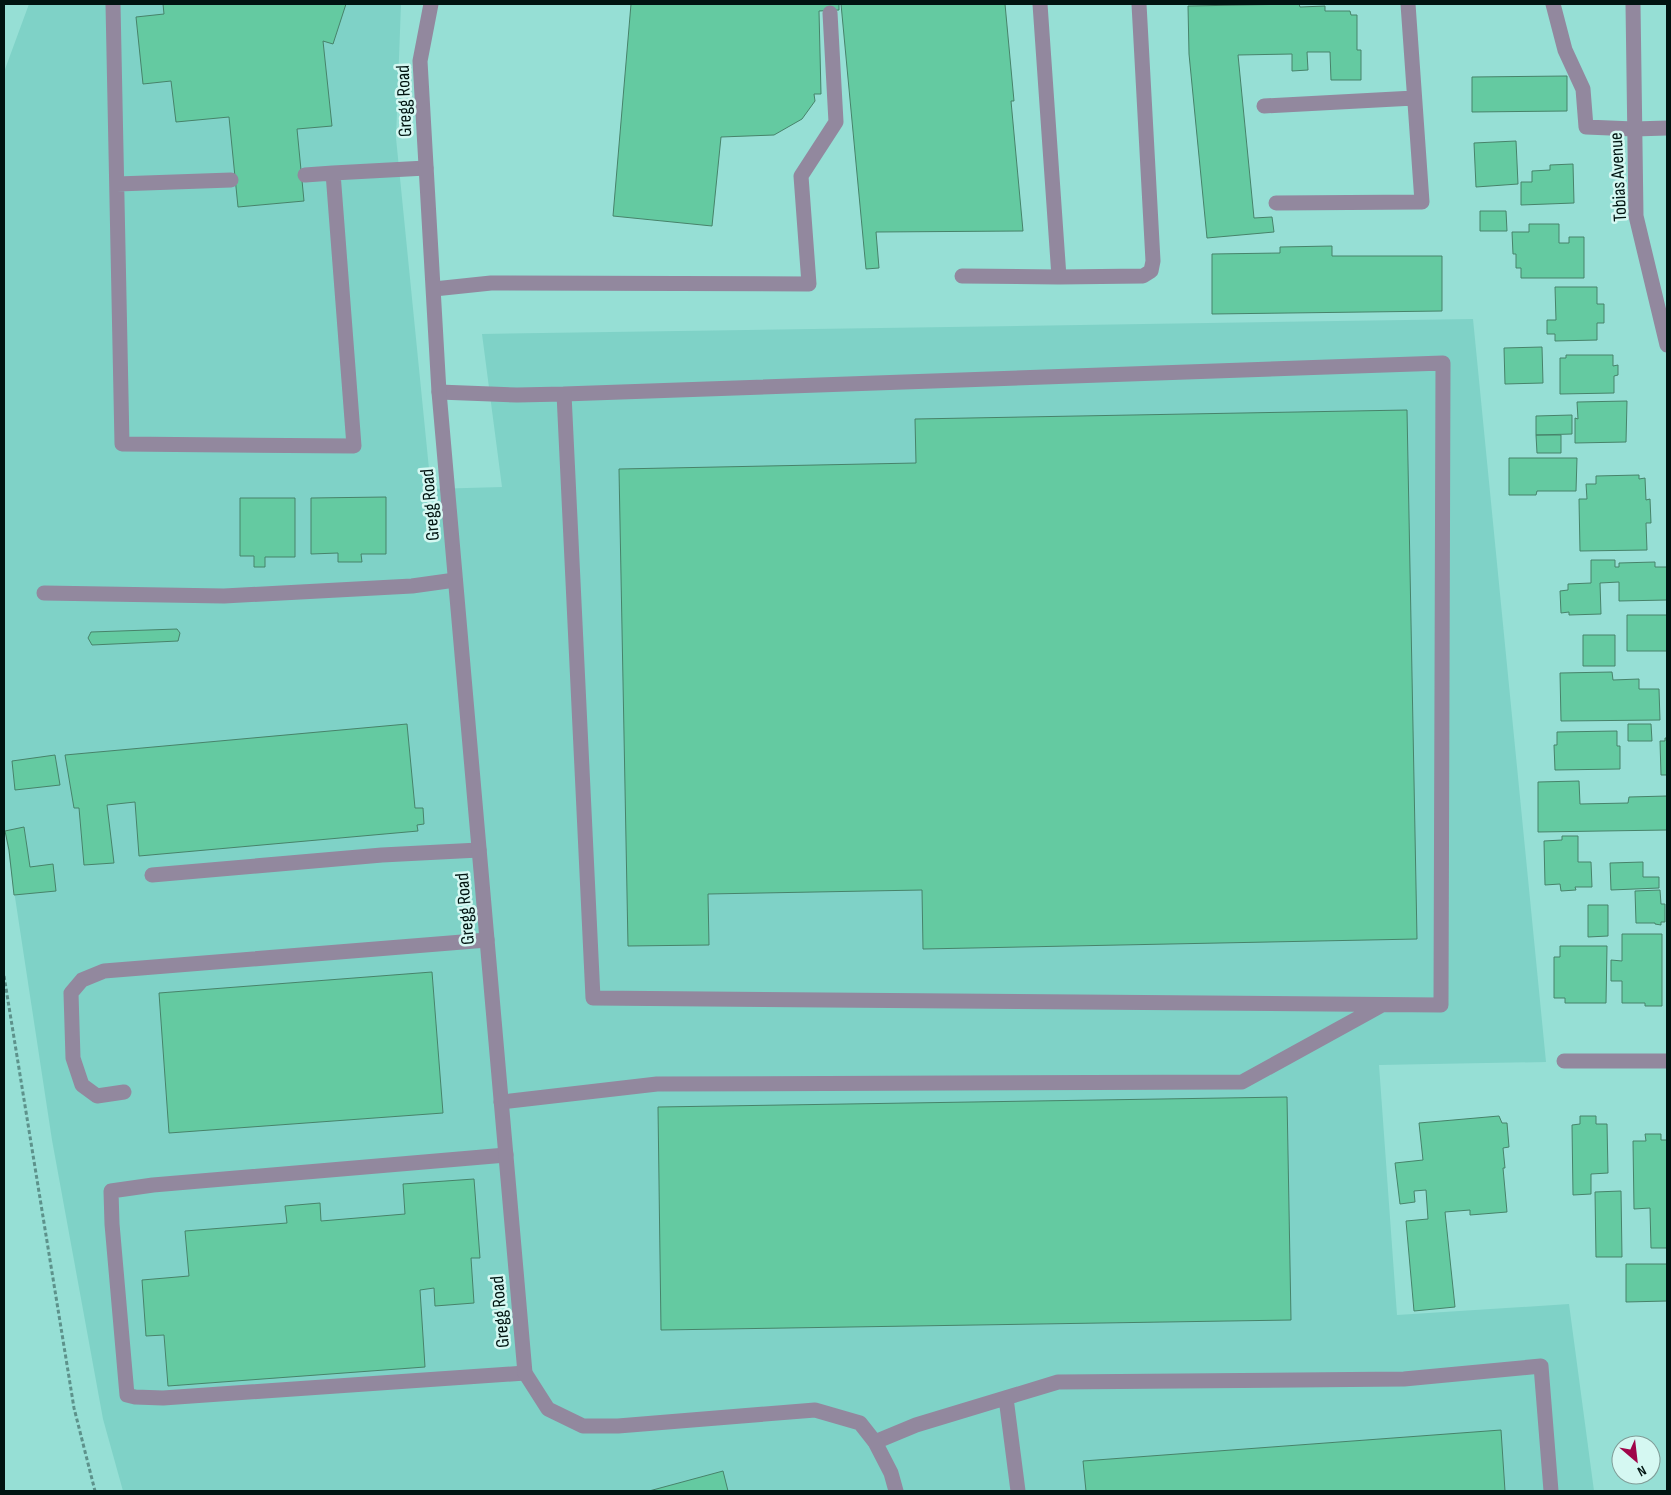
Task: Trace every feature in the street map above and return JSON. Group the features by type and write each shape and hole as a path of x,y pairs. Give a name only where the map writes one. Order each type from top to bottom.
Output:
{"street":[{"path":"113,4 122,444 354,446 333,173"},
{"name":"Gregg Road","path":"431,4 420,61 439,392 525,1373 548,1409 583,1426 618,1426 815,1410 860,1423 875,1442 891,1473 896,1491"},
{"path":"1040,4 1059,277"},
{"path":"962,276 1143,276 1151,271 1153,262 1139,4"},
{"path":"1276,203 1422,202 1408,4"},
{"path":"1553,4 1565,50 1583,89 1586,127 1667,128"},
{"name":"Tobias Avenue","path":"1633,4 1636,216 1667,345"},
{"path":"434,289 491,283 809,284 801,176 836,122 830,12"},
{"path":"1264,106 1414,98"},
{"path":"305,174 426,168"},
{"path":"117,184 231,180"},
{"path":"439,392 517,395 564,394 1443,363 1441,1005 593,998 564,394"},
{"path":"44,593 224,596 412,586 456,580"},
{"path":"152,875 382,855 479,850"},
{"path":"124,1092 97,1096 82,1085 73,1058 71,993 82,980 104,971 487,940"},
{"path":"501,1102 657,1084 1242,1082 1383,1005"},
{"path":"1564,1061 1667,1061"},
{"path":"506,1155 153,1185 111,1191 112,1224 127,1395 164,1398 525,1373"},
{"path":"875,1442 916,1425 1058,1382 1404,1380 1541,1366 1551,1491"},
{"path":"1006,1398 1018,1491"}],"path":[{"path":"4,976 74,1408 95,1491"}],"shaded area":[{"path":"29,4 401,4 396,138 431,489 502,487 482,334 1473,319 1546,1062 1379,1065 1397,1315 1569,1304 1594,1491 123,1491 103,1419 52,1140 4,825 4,72"}],"building":[{"path":"163,4 346,4 333,44 323,41 332,126 297,129 304,201 238,207 229,117 176,122 171,81 143,84 136,17 164,14"},
{"path":"631,4 839,4 839,10 819,11 821,94 814,94 815,101 802,119 774,135 721,137 712,226 613,216"},
{"path":"841,4 1005,4 1014,101 1011,101 1023,231 876,232 879,268 866,269"},
{"path":"1299,4 1300,7 1325,6 1325,11 1350,11 1351,15 1357,15 1357,50 1361,50 1361,80 1331,80 1330,52 1307,52 1308,70 1292,71 1292,54 1238,55 1254,218 1272,217 1274,232 1207,238 1189,54 1188,6"},
{"path":"1567,76 1567,111 1472,112 1472,77"},
{"path":"1516,141 1518,184 1476,187 1474,143"},
{"path":"1573,164 1574,203 1521,205 1521,182 1532,182 1532,171 1550,170 1550,165"},
{"path":"1480,211 1506,211 1507,231 1480,231"},
{"path":"1529,224 1559,224 1559,243 1569,243 1569,237 1584,237 1584,278 1521,278 1521,268 1516,268 1516,254 1513,254 1512,232 1529,232"},
{"path":"1332,246 1332,256 1442,256 1442,311 1212,314 1212,254 1280,253 1280,247"},
{"path":"1555,287 1597,287 1597,304 1604,304 1604,323 1597,323 1597,340 1555,341 1555,334 1547,334 1547,320 1556,320"},
{"path":"1542,347 1543,383 1505,384 1504,348"},
{"path":"1566,355 1613,355 1613,366 1618,365 1618,375 1614,376 1614,393 1560,394 1560,358 1566,358"},
{"path":"1627,401 1626,442 1575,443 1575,418 1578,419 1577,402"},
{"path":"1407,410 1417,939 923,949 922,890 708,894 709,945 628,946 619,469 916,463 915,419"},
{"path":"1572,415 1572,434 1536,435 1536,416"},
{"path":"1536,435 1561,435 1561,453 1537,453"},
{"path":"1509,458 1577,458 1576,491 1537,491 1536,495 1509,495"},
{"path":"1639,475 1639,479 1645,478 1646,500 1650,499 1651,523 1646,523 1647,550 1580,551 1579,499 1587,499 1586,484 1596,484 1596,476"},
{"path":"386,497 386,554 361,554 362,562 338,562 338,553 311,554 311,498"},
{"path":"240,498 295,498 295,557 265,557 265,567 254,567 254,556 240,556"},
{"path":"1591,560 1615,560 1615,567 1619,567 1619,563 1655,562 1655,567 1667,567 1667,600 1619,601 1619,582 1600,583 1601,614 1569,615 1569,612 1561,613 1560,591 1568,590 1568,584 1591,583"},
{"path":"1627,615 1667,615 1667,651 1627,651"},
{"path":"177,629 180,633 178,641 92,645 88,638 91,632"},
{"path":"1583,635 1615,635 1615,666 1583,666"},
{"path":"1612,672 1613,680 1639,679 1639,689 1659,689 1660,720 1561,721 1560,673"},
{"path":"407,724 415,808 423,808 424,824 417,825 418,831 139,856 135,802 107,805 114,863 84,865 79,808 74,808 65,755"},
{"path":"1628,724 1651,724 1652,741 1628,741"},
{"path":"1617,731 1617,746 1620,746 1620,769 1555,770 1554,745 1557,745 1557,732"},
{"path":"1665,738 1667,738 1667,775 1661,775 1660,741 1665,741"},
{"path":"55,755 60,785 15,790 12,761"},
{"path":"1579,781 1580,804 1628,803 1629,797 1667,796 1667,830 1538,832 1538,782"},
{"path":"24,827 30,867 53,864 56,891 14,895 5,831"},
{"path":"1562,836 1578,836 1578,862 1591,862 1592,887 1575,887 1576,890 1561,891 1560,884 1545,885 1544,841 1562,840"},
{"path":"1643,862 1643,877 1659,877 1659,888 1611,890 1610,863"},
{"path":"1660,890 1661,904 1665,904 1665,922 1661,922 1661,925 1655,923 1636,923 1635,891"},
{"path":"1588,905 1608,905 1608,936 1588,937"},
{"path":"1622,934 1662,934 1662,1006 1645,1006 1645,1003 1622,1003 1622,981 1611,981 1611,960 1622,961"},
{"path":"1560,946 1607,946 1606,1003 1565,1003 1565,998 1554,998 1554,957 1560,957"},
{"path":"432,972 443,1113 169,1133 159,993"},
{"path":"1287,1097 1291,1320 661,1330 658,1107"},
{"path":"1499,1116 1502,1123 1507,1123 1509,1147 1503,1148 1507,1212 1470,1215 1470,1210 1445,1212 1455,1307 1414,1311 1406,1221 1428,1219 1426,1190 1414,1191 1415,1202 1400,1204 1395,1163 1423,1160 1419,1123"},
{"path":"1580,1116 1596,1116 1596,1124 1607,1124 1608,1173 1591,1174 1591,1194 1573,1195 1572,1125 1580,1124"},
{"path":"1645,1134 1661,1134 1661,1140 1667,1140 1667,1248 1651,1248 1650,1208 1634,1209 1633,1141 1646,1141"},
{"path":"474,1179 480,1258 471,1258 474,1303 435,1306 434,1288 420,1290 425,1367 168,1386 164,1335 146,1336 142,1280 189,1276 185,1231 287,1223 285,1206 320,1203 321,1221 405,1214 403,1184"},
{"path":"1621,1191 1622,1257 1596,1257 1595,1192"},
{"path":"1626,1264 1667,1264 1667,1301 1626,1302"},
{"path":"1501,1430 1505,1491 1086,1491 1083,1461"},
{"path":"723,1471 728,1491 649,1491"}]}
